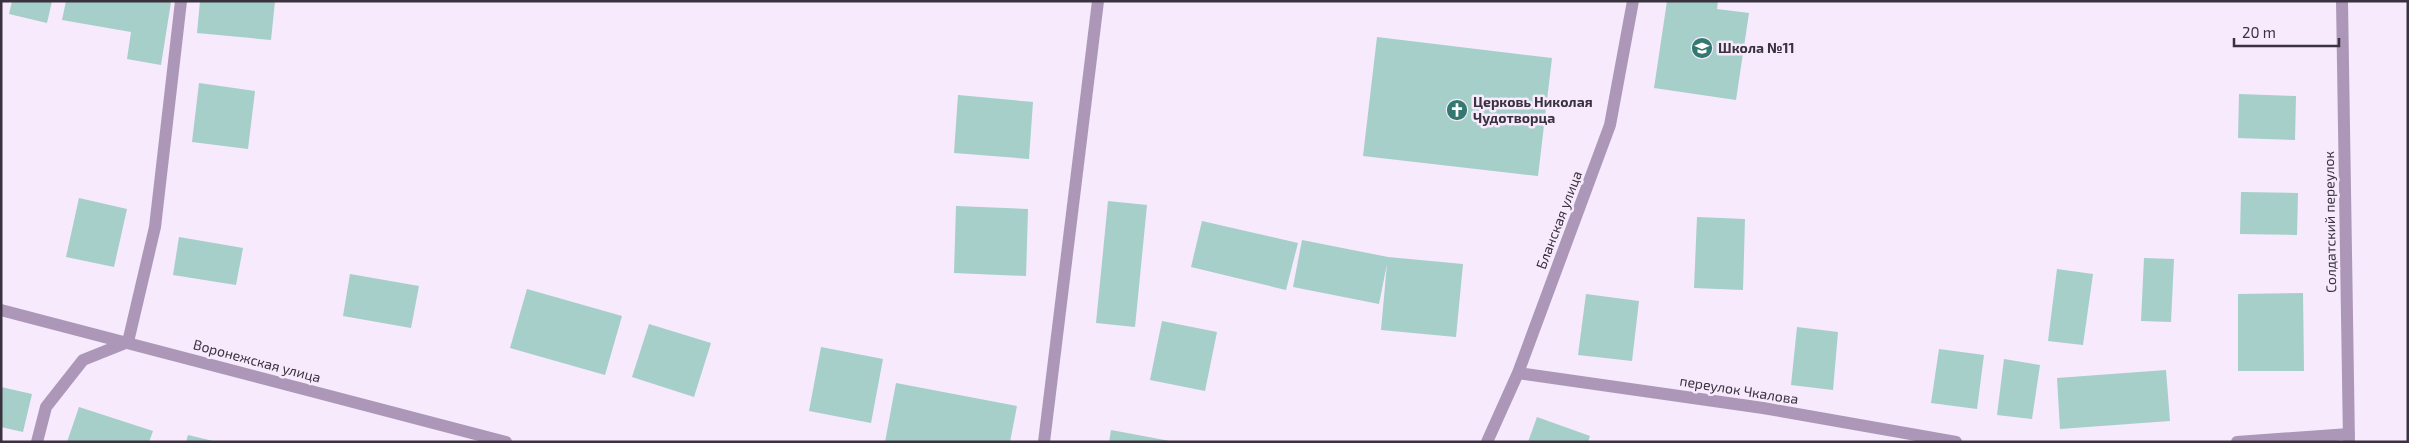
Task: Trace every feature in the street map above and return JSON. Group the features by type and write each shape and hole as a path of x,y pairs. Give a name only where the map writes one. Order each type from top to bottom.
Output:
{"street":[{"path":"37,442 46,407 84,360 128,342 155,227 181,1"},
{"path":"1044,442 1098,1"},
{"name":"Бланская улица","path":"1487,442 1518,373 1610,125 1633,1"},
{"name":"Солдатский переулок","path":"2342,1 2349,438"},
{"name":"Воронежская улица","path":"1,310 506,442"},
{"name":"переулок Чкалова","path":"1518,373 1763,408 1956,442"},
{"path":"2237,442 2349,438"}],"building":[{"path":"12,1 52,1 47,23 9,14"},
{"path":"66,1 171,2 161,65 127,59 131,32 62,20"},
{"path":"200,1 275,1 271,40 197,33"},
{"name":"Школа №11","path":"1667,1 1718,1 1717,9 1749,13 1736,100 1654,88"},
{"name":"Церковь Николая Чудотворца","path":"1377,37 1552,58 1538,176 1363,156"},
{"path":"199,83 255,91 248,149 192,142"},
{"path":"2239,94 2296,96 2295,140 2238,138"},
{"path":"958,95 1033,102 1029,159 954,153"},
{"path":"2241,192 2298,193 2297,235 2240,234"},
{"path":"79,198 127,209 114,267 66,257"},
{"path":"1108,201 1147,205 1135,327 1096,323"},
{"path":"956,206 1028,209 1026,276 954,273"},
{"path":"1697,217 1745,219 1743,290 1694,288"},
{"path":"1202,221 1298,243 1286,290 1191,267"},
{"path":"179,237 243,248 236,285 173,275"},
{"path":"1302,240 1388,257 1463,264 1456,337 1381,330 1387,264 1379,304 1293,287"},
{"path":"2144,258 2174,259 2171,322 2141,321"},
{"path":"2057,269 2093,274 2083,345 2048,341"},
{"path":"350,274 419,286 411,328 343,316"},
{"path":"527,289 622,316 605,375 510,348"},
{"path":"2303,293 2304,371 2238,371 2238,294"},
{"path":"1586,294 1639,301 1632,361 1578,355"},
{"path":"1162,321 1217,332 1205,391 1150,380"},
{"path":"649,324 711,343 694,397 632,377"},
{"path":"1797,327 1838,332 1833,390 1791,385"},
{"path":"821,347 883,359 871,423 809,411"},
{"path":"1939,349 1984,355 1977,409 1931,403"},
{"path":"2004,359 2040,365 2032,419 1997,415"},
{"path":"2166,370 2170,421 2060,429 2057,378"},
{"path":"896,383 1017,406 1010,442 885,442"},
{"path":"1,387 32,394 23,432 1,427"},
{"path":"79,407 153,431 149,442 67,442"},
{"path":"1537,417 1590,436 1588,442 1528,442"},
{"path":"1111,430 1170,441 1170,442 1109,442"},
{"path":"188,435 213,441 213,442 186,442"}],"place":[{"name":"Школа №11","path":"1702,48"},
{"name":"Церковь Николая Чудотворца","path":"1457,110"}]}
